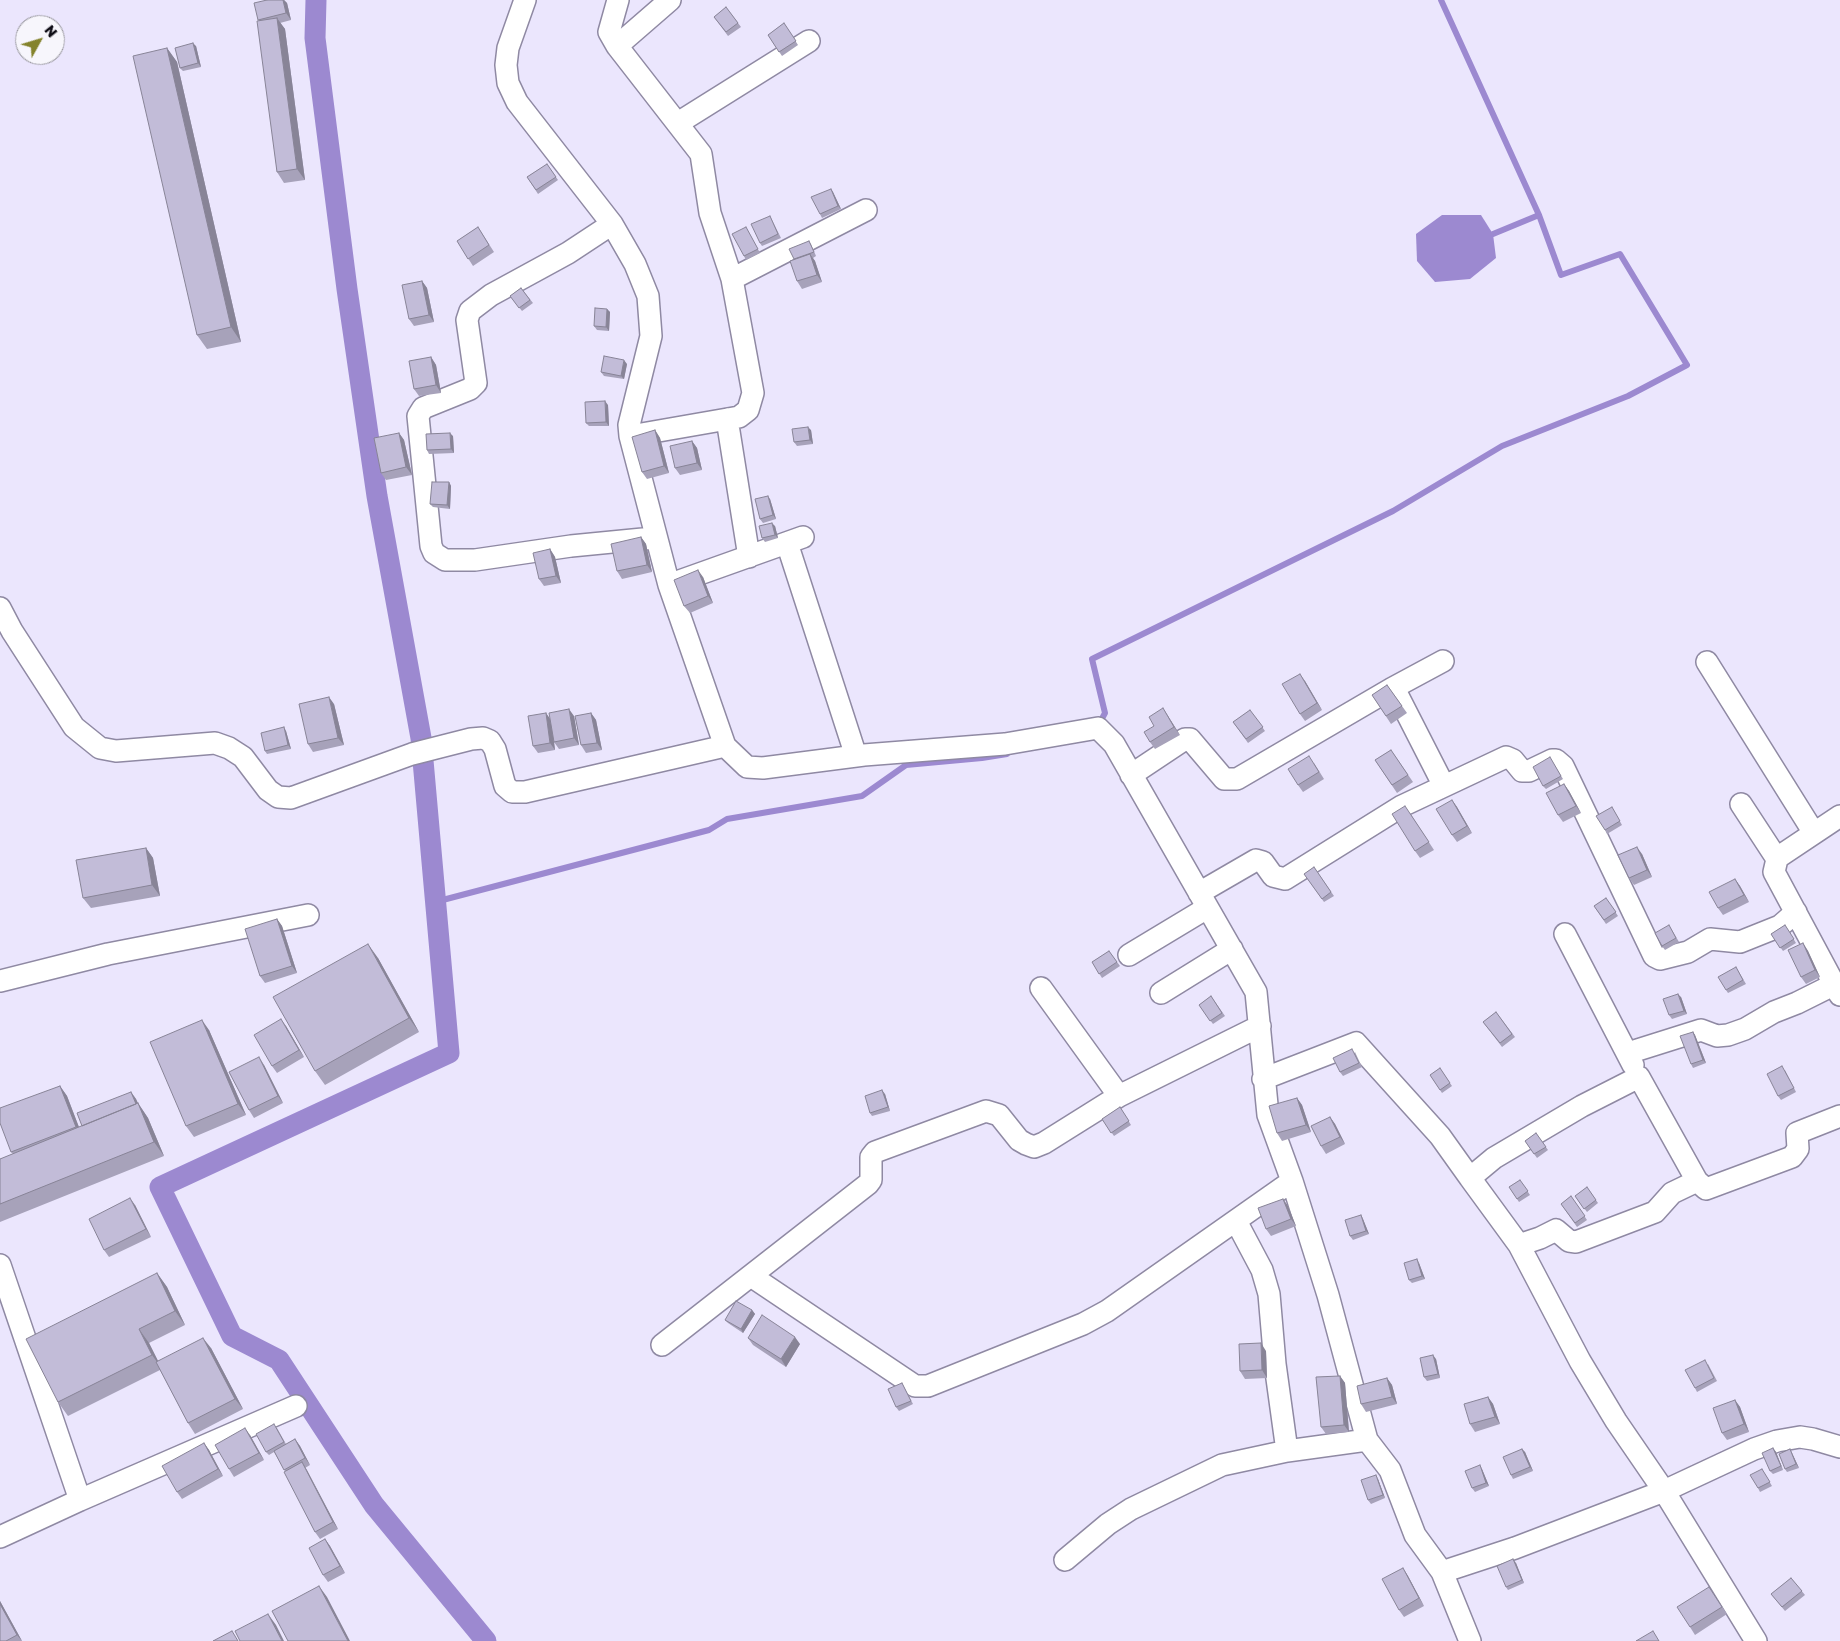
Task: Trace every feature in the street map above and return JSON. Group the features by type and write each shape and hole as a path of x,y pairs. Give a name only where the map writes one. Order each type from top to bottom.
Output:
{"street":[{"path":"525,0 508,48 506,65 508,83 517,102 612,224 644,284 651,317 651,336 629,425 630,436 669,585 724,746 747,767 763,768 856,756 1006,744 1098,728 1114,744 1256,992 1268,1115 1292,1181 1328,1295 1367,1440 1390,1470 1415,1535 1442,1572 1470,1641"},
{"path":"618,0 609,32 617,46 701,154 710,213 732,279 753,392 751,404 744,414 727,419 630,436"},
{"path":"617,46 670,0"},
{"path":"678,123 809,41"},
{"path":"732,279 866,210"},
{"path":"612,224 568,253 491,295 470,312 467,320 476,383 470,389 423,408 418,416 430,546 434,554 445,560 475,560 571,546 658,538"},
{"path":"727,419 749,558"},
{"path":"669,585 795,540 856,756"},
{"path":"0,608 12,631 74,728 100,748 116,751 215,743 229,748 243,757 268,790 278,797 290,798 412,754 471,738 483,738 490,741 495,749 505,786 512,792 526,792 724,746"},
{"path":"1131,775 1185,740 1190,739 1224,779 1237,779 1391,689 1443,661"},
{"path":"1706,662 1814,833"},
{"path":"1391,689 1398,696 1444,786"},
{"path":"1129,955 1256,860 1263,862 1274,876 1285,879 1402,806 1506,758 1513,760 1522,771 1526,772 1552,760 1560,762 1654,956 1660,959 1684,954 1710,938 1740,942 1780,926 1796,912"},
{"path":"1628,1053 1700,1030 1718,1036 1728,1035 1745,1029 1774,1012 1837,989 1775,876 1777,859 1742,804"},
{"path":"1777,859 1840,816"},
{"path":"0,981 108,954 308,915"},
{"path":"1565,934 1639,1077 1702,1187 1711,1189 1792,1157 1798,1149 1797,1133 1840,1116"},
{"path":"1162,993 1232,949"},
{"path":"1041,988 1119,1096"},
{"path":"662,1345 868,1184 871,1180 871,1157 875,1152 986,1111 999,1115 1019,1140 1034,1146 1044,1143 1119,1096 1260,1026"},
{"path":"1263,1079 1356,1043 1440,1136 1518,1245 1580,1361 1616,1421 1664,1492 1756,1641"},
{"path":"1470,1178 1494,1158 1582,1106 1639,1077"},
{"path":"751,1276 920,1387 948,1378 1083,1324 1107,1311 1292,1181"},
{"path":"1518,1245 1536,1240 1556,1230 1569,1241 1576,1242 1655,1212 1672,1193 1697,1181"},
{"path":"1236,1220 1262,1270 1269,1294 1275,1364 1287,1451"},
{"path":"0,1265 80,1500"},
{"path":"0,1537 296,1406"},
{"path":"1442,1572 1515,1548 1664,1492 1754,1449 1777,1441 1800,1437 1813,1438 1840,1447"},
{"path":"1065,1560 1108,1524 1131,1509 1191,1478 1222,1465 1287,1451 1367,1440"}],"shaded area":[{"path":"1442,215 1481,215 1493,234 1496,258 1470,279 1435,282 1417,261 1416,234"}],"building":[{"path":"267,0 283,0 286,13 258,20 254,3"},
{"path":"726,7 738,23 726,32 714,17"},
{"path":"277,18 297,169 277,172 257,21"},
{"path":"784,23 796,41 779,52 768,35"},
{"path":"193,43 198,63 180,68 175,48"},
{"path":"167,48 231,327 197,335 133,56"},
{"path":"547,164 556,177 536,190 527,177"},
{"path":"831,189 838,206 820,214 811,197"},
{"path":"770,216 778,234 760,243 751,224"},
{"path":"478,227 489,245 468,259 457,241"},
{"path":"746,227 758,249 744,256 732,234"},
{"path":"809,241 814,252 794,259 789,249"},
{"path":"810,254 817,275 797,281 790,261"},
{"path":"422,281 429,315 409,319 402,285"},
{"path":"521,288 530,300 519,308 510,296"},
{"path":"595,308 607,309 606,327 594,326"},
{"path":"604,356 624,360 621,376 601,372"},
{"path":"431,357 436,385 414,389 409,361"},
{"path":"605,401 606,422 586,423 585,402"},
{"path":"808,427 810,440 794,442 792,429"},
{"path":"655,430 664,466 642,472 632,437"},
{"path":"399,433 406,467 381,473 374,438"},
{"path":"450,433 451,449 427,450 426,434"},
{"path":"692,441 697,463 675,468 670,446"},
{"path":"432,482 449,482 447,505 430,504"},
{"path":"768,496 773,515 760,519 755,499"},
{"path":"772,523 775,535 762,538 759,526"},
{"path":"641,537 647,565 617,571 611,544"},
{"path":"550,549 556,576 539,579 533,553"},
{"path":"698,570 708,596 684,606 674,580"},
{"path":"1300,674 1317,703 1300,714 1282,684"},
{"path":"1387,685 1402,706 1386,716 1372,695"},
{"path":"329,697 338,738 308,744 299,704"},
{"path":"1163,708 1174,727 1150,742 1144,732 1154,726 1149,717"},
{"path":"569,709 574,738 554,742 549,713"},
{"path":"1250,710 1263,727 1246,739 1233,722"},
{"path":"546,713 550,743 533,746 528,716"},
{"path":"591,713 597,743 581,745 575,716"},
{"path":"284,727 288,745 265,751 261,733"},
{"path":"1391,750 1408,775 1392,785 1375,760"},
{"path":"1309,756 1319,772 1298,785 1288,769"},
{"path":"1550,757 1561,776 1543,786 1533,767"},
{"path":"1564,784 1576,806 1558,815 1546,793"},
{"path":"1452,800 1467,826 1452,835 1436,809"},
{"path":"1405,806 1429,842 1415,851 1392,814"},
{"path":"1612,807 1620,821 1605,830 1596,816"},
{"path":"1637,847 1647,870 1629,878 1618,855"},
{"path":"146,848 152,885 83,898 76,860"},
{"path":"1314,867 1331,892 1322,899 1304,874"},
{"path":"1735,879 1744,895 1718,908 1709,892"},
{"path":"1606,898 1616,912 1604,920 1594,906"},
{"path":"277,919 292,966 260,976 245,929"},
{"path":"1669,925 1676,938 1662,946 1655,933"},
{"path":"1785,925 1794,939 1780,948 1771,934"},
{"path":"1803,943 1815,970 1801,977 1788,950"},
{"path":"368,944 409,1018 315,1071 273,997"},
{"path":"1109,951 1117,962 1099,974 1092,962"},
{"path":"1736,967 1743,980 1726,990 1718,977"},
{"path":"1678,994 1684,1011 1669,1015 1663,999"},
{"path":"1211,996 1222,1013 1210,1021 1199,1005"},
{"path":"1496,1012 1512,1034 1500,1043 1483,1022"},
{"path":"281,1019 299,1050 272,1066 254,1035"},
{"path":"202,1020 238,1104 186,1126 150,1042"},
{"path":"1693,1032 1703,1060 1691,1064 1680,1036"},
{"path":"1352,1049 1359,1063 1340,1072 1333,1058"},
{"path":"259,1057 278,1096 249,1110 229,1072"},
{"path":"1782,1066 1794,1088 1778,1096 1767,1074"},
{"path":"1440,1068 1450,1083 1440,1090 1430,1075"},
{"path":"60,1086 76,1127 11,1152 0,1123 0,1108"},
{"path":"882,1090 888,1107 870,1113 865,1096"},
{"path":"131,1092 136,1104 82,1126 77,1113"},
{"path":"1297,1098 1306,1125 1277,1133 1269,1106"},
{"path":"138,1103 154,1142 0,1204 0,1159"},
{"path":"1120,1107 1129,1121 1111,1133 1102,1119"},
{"path":"1330,1117 1340,1137 1321,1146 1311,1126"},
{"path":"1536,1133 1546,1147 1534,1154 1525,1141"},
{"path":"1520,1180 1528,1191 1517,1199 1509,1187"},
{"path":"1587,1187 1596,1200 1584,1209 1575,1196"},
{"path":"1571,1196 1585,1216 1575,1223 1561,1204"},
{"path":"130,1198 146,1229 104,1250 89,1219"},
{"path":"1283,1199 1291,1219 1266,1229 1258,1208"},
{"path":"1361,1215 1366,1231 1350,1236 1345,1220"},
{"path":"1417,1259 1422,1276 1409,1280 1404,1263"},
{"path":"157,1273 175,1311 139,1329 152,1355 58,1402 26,1339"},
{"path":"736,1301 752,1310 741,1329 725,1320"},
{"path":"762,1315 795,1337 781,1359 748,1338"},
{"path":"203,1338 235,1399 188,1423 156,1362"},
{"path":"1261,1343 1262,1370 1240,1371 1239,1344"},
{"path":"1433,1355 1438,1374 1424,1377 1420,1358"},
{"path":"1705,1360 1714,1378 1695,1388 1685,1370"},
{"path":"1340,1376 1344,1425 1321,1427 1316,1377"},
{"path":"1387,1378 1392,1397 1361,1404 1357,1386"},
{"path":"902,1383 911,1401 896,1407 888,1389"},
{"path":"1488,1397 1495,1417 1470,1424 1464,1404"},
{"path":"1735,1400 1744,1424 1722,1433 1713,1408"},
{"path":"274,1424 284,1442 266,1452 256,1434"},
{"path":"245,1428 259,1453 229,1469 215,1445"},
{"path":"295,1439 305,1458 284,1470 274,1451"},
{"path":"204,1443 218,1469 177,1492 162,1466"},
{"path":"1773,1448 1781,1466 1770,1471 1762,1453"},
{"path":"1522,1449 1530,1467 1511,1475 1503,1457"},
{"path":"1790,1449 1796,1464 1785,1469 1779,1454"},
{"path":"302,1462 333,1522 315,1532 284,1472"},
{"path":"1480,1465 1486,1483 1472,1488 1465,1471"},
{"path":"1762,1469 1770,1482 1758,1488 1750,1475"},
{"path":"1376,1475 1383,1495 1368,1500 1361,1480"},
{"path":"325,1539 340,1566 323,1575 309,1548"},
{"path":"1513,1559 1522,1580 1506,1587 1497,1566"},
{"path":"1403,1568 1419,1598 1399,1610 1382,1579"},
{"path":"1791,1578 1802,1591 1782,1607 1771,1594"},
{"path":"319,1586 348,1641 288,1641 272,1611"},
{"path":"1709,1587 1722,1607 1690,1627 1677,1607"},
{"path":"0,1604 17,1635 6,1641 0,1641"},
{"path":"268,1614 282,1641 240,1641 235,1631"},
{"path":"232,1631 238,1641 213,1641"},
{"path":"1653,1631 1659,1641 1636,1641"}],"waterway":[{"path":"316,0 315,38 347,289 377,496 421,738 449,1053 160,1187 232,1336 279,1360 374,1505 486,1641"},
{"path":"1098,726 1105,713 1092,659 1393,511 1502,446 1628,396 1687,365 1620,254 1561,275 1539,215 1441,0"},
{"path":"1493,234 1539,215"},
{"path":"435,902 709,830 727,819 862,796 906,765 1007,754"}]}
